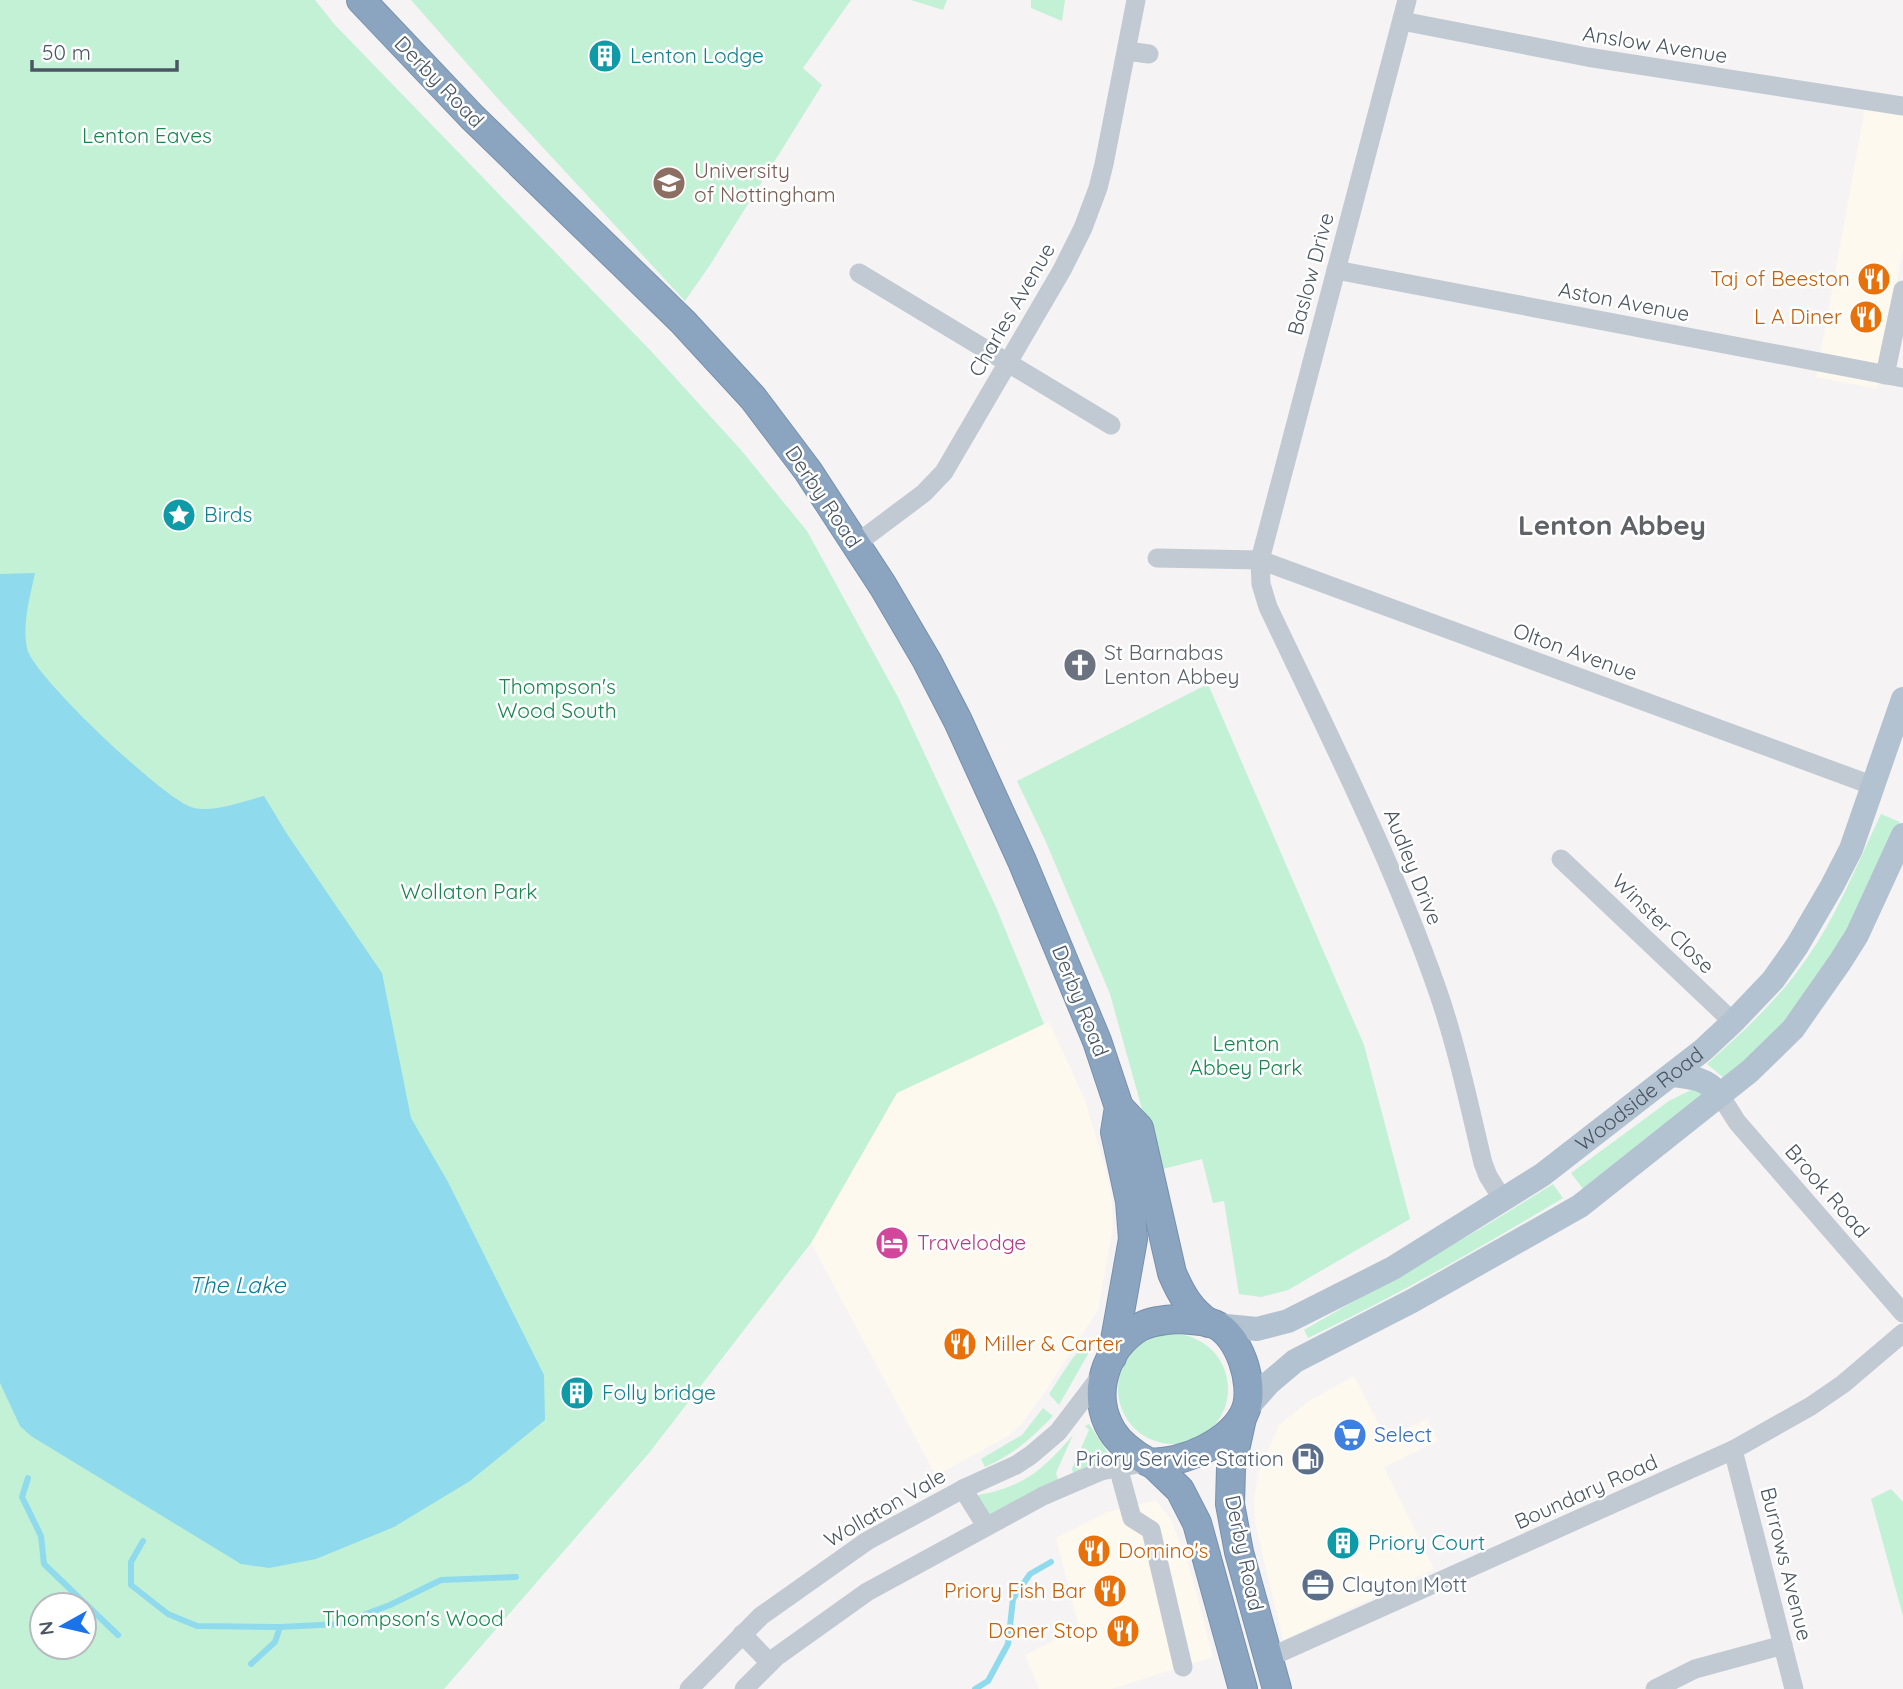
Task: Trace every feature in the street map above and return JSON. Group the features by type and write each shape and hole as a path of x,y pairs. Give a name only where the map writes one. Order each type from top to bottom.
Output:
{"highway":[{"name":"Derby Road","path":"361,0 472,117 683,322 753,398 808,471 856,544 927,661 968,743 1067,967 1097,1041 1119,1107 1139,1128 1172,1273 1178,1288 1190,1307 1213,1324"},
{"name":"Derby Road","path":"1108,1364 1133,1239 1130,1201 1115,1132 1119,1107"},
{"path":"1177,1319 1213,1324 1233,1342 1244,1363 1249,1384 1245,1412 1226,1436 1205,1450 1150,1463 1129,1450 1111,1430 1101,1397 1108,1364 1133,1332 1148,1324 1177,1319"},
{"name":"Derby Road","path":"1245,1412 1231,1468 1230,1504 1239,1552 1277,1689"},
{"name":"Derby Road","path":"1150,1463 1180,1490 1197,1523 1244,1689"}],"main road":[{"name":"Woodside Road","path":"1213,1324 1257,1329 1287,1321 1393,1268 1553,1168 1673,1075 1733,1022 1773,980 1811,923 1851,849 1903,699"},
{"path":"1245,1412 1269,1382 1295,1361 1412,1301 1580,1206 1771,1052 1815,1000 1857,934 1903,835"},
{"path":"1673,1075 1704,1081 1713,1086 1720,1095"}],"street":[{"name":"Charles Avenue","path":"856,544 906,508 944,472 1062,270 1092,205 1104,164 1136,0"},
{"name":"Baslow Drive","path":"1260,561 1407,0"},
{"name":"Anslow Avenue","path":"1402,21 1587,57 1903,106"},
{"path":"1127,51 1149,54"},
{"name":"Aston Avenue","path":"1336,270 1894,377"},
{"path":"859,273 1111,425"},
{"path":"1894,377 1903,289"},
{"name":"Olton Avenue","path":"1157,558 1260,561 1874,786"},
{"name":"Audley Drive","path":"1260,561 1261,584 1268,607 1366,811 1412,923 1450,1028 1483,1163 1503,1200"},
{"name":"Winster Close","path":"1562,859 1733,1022"},
{"name":"Brook Road","path":"1720,1095 1737,1122 1903,1313"},
{"name":"Boundary Road","path":"1268,1658 1733,1450 1811,1406 1843,1384 1903,1333"},
{"name":"Wollaton Vale","path":"690,1689 761,1616 866,1541 963,1489 1007,1470 1031,1455 1058,1432 1108,1364"},
{"name":"Burrows Avenue","path":"1733,1450 1794,1689"},
{"path":"744,1689 771,1663 867,1592 986,1526 1077,1481 1118,1467 1150,1463"},
{"path":"1118,1467 1132,1518 1151,1530 1184,1667"},
{"path":"963,1489 986,1526"},
{"path":"742,1634 771,1663"},
{"path":"1655,1689 1695,1669 1783,1645"}],"shaded area":[{"path":"1868,92 1903,97 1903,249 1877,389 1816,377"},
{"path":"1049,1022 1085,1100 1112,1200 1113,1227 1098,1310 1020,1426 1008,1436 936,1476 811,1243 897,1093"},
{"path":"1354,1376 1386,1438 1427,1419 1438,1441 1384,1467 1434,1569 1283,1640 1255,1523 1254,1497 1259,1471 1279,1425 1309,1401"},
{"path":"1156,1500 1172,1521 1192,1576 1213,1657 1111,1689 1039,1689 1025,1655 1079,1628 1056,1538 1107,1512"}],"green space":[{"name":"Wollaton Park","path":"0,0 315,0 335,25 650,350 741,450 807,531 899,699 996,907 1044,1024 897,1093 811,1243 649,1453 444,1689 0,1689"},
{"name":"University of Nottingham","path":"411,0 851,0 803,68 822,85 685,301 500,101"},
{"path":"911,0 947,0 943,10"},
{"path":"1031,0 1065,0 1062,21 1031,8"},
{"name":"Lenton Abbey Park","path":"1208,684 1364,1045 1410,1219 1288,1290 1261,1297 1239,1294 1224,1201 1213,1203 1202,1159 1159,1170 1110,994 1046,842 1017,781"},
{"path":"1881,814 1900,822 1858,917 1773,1037 1724,1078 1707,1064 1773,1001 1807,958 1838,906"},
{"path":"1693,1089 1706,1095 1584,1190 1571,1173 1669,1101"},
{"path":"1553,1184 1563,1198 1437,1271 1308,1338 1304,1330"},
{"path":"1173,1334 1194,1338 1212,1350 1224,1368 1228,1389 1224,1410 1212,1428 1194,1440 1173,1444 1152,1440 1134,1428 1122,1410 1118,1389 1122,1368 1134,1350 1152,1338"},
{"path":"1090,1338 1093,1340 1092,1347 1059,1405 1049,1394 1072,1359"},
{"path":"1043,1408 1053,1416 1022,1445 985,1467 981,1459 1022,1435"},
{"path":"1089,1424 1108,1453 1105,1458 1073,1473 1072,1469 1089,1430 1085,1426"},
{"path":"1073,1435 1056,1473 1058,1480 985,1518 975,1501 979,1495 1009,1487 1032,1474 1053,1457"},
{"path":"1891,1489 1903,1502 1903,1616 1871,1499"}],"water":[{"name":"The Lake","path":"35,573 26,620 27,648 50,683 128,760 176,799 191,807 218,808 264,796 382,973 411,1118 448,1182 544,1375 545,1420 470,1481 394,1527 316,1559 269,1568 241,1564 31,1436 20,1426 0,1383 0,574"}],"waterway":[{"path":"28,1478 22,1497 41,1536 44,1564 118,1635"},
{"path":"143,1541 131,1562 131,1585 168,1614 197,1626 280,1627 339,1624 390,1605 441,1580 516,1577"},
{"path":"975,1689 988,1681 1008,1644 1013,1599 1030,1574 1051,1562"},
{"path":"251,1664 275,1642 280,1627"}],"place":[{"name":"Lenton Lodge","path":"605,56"},
{"name":"University of Nottingham","path":"669,183"},
{"name":"Taj of Beeston","path":"1874,279"},
{"name":"L A Diner","path":"1866,317"},
{"name":"Birds","path":"179,515"},
{"name":"St Barnabas Lenton Abbey","path":"1080,665"},
{"name":"Travelodge","path":"892,1243"},
{"name":"Miller & Carter","path":"960,1344"},
{"name":"Folly bridge","path":"577,1393"},
{"name":"Select","path":"1350,1435"},
{"name":"Priory Service Station","path":"1308,1459"},
{"name":"Priory Court","path":"1343,1543"},
{"name":"Domino's","path":"1094,1551"},
{"name":"Clayton Mott","path":"1318,1585"},
{"name":"Priory Fish Bar","path":"1110,1591"},
{"name":"Doner Stop","path":"1123,1631"}],"district":[{"name":"Lenton Abbey","path":"1612,525"}],"park label":[{"name":"Lenton Eaves","path":"147,136"},
{"name":"Thompson's Wood South","path":"557,699"},
{"name":"Thompson's Wood","path":"413,1619"}]}
